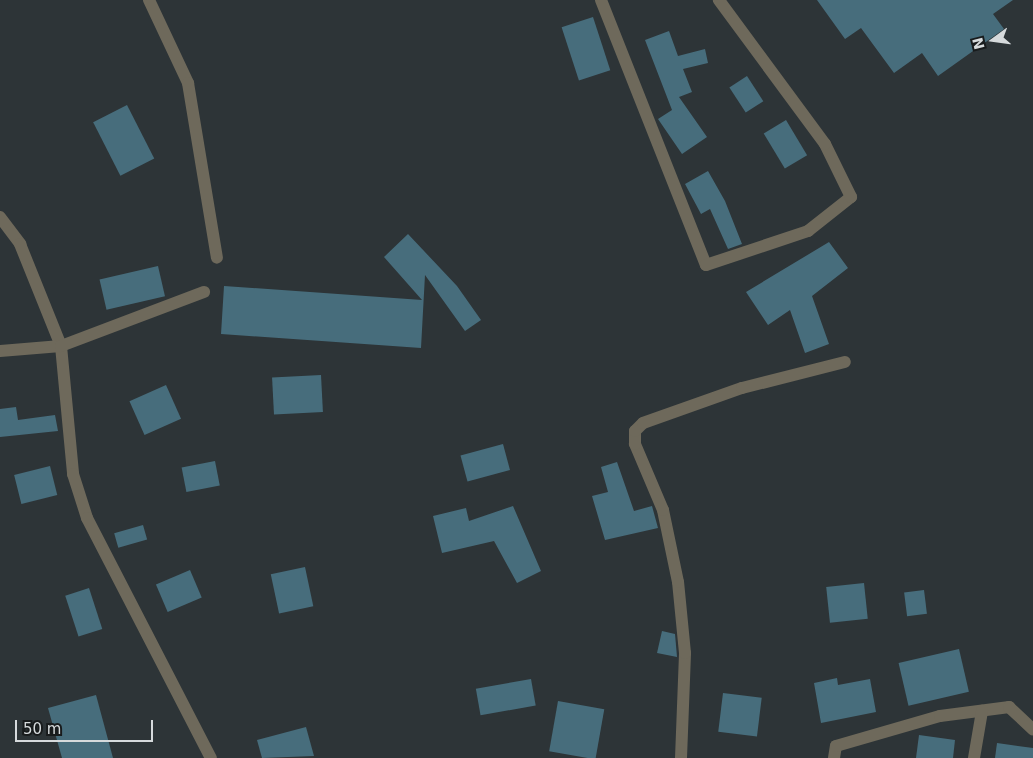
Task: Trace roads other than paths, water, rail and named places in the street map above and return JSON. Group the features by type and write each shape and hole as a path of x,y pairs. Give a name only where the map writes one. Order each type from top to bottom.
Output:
{"street":[{"path":"149,0 188,82 218,258"},
{"path":"601,0 706,265 808,231 850,197 824,144 719,0"},
{"path":"0,217 20,244 61,346 73,474 87,518 211,758"},
{"path":"0,351 61,346 204,292"},
{"path":"681,758 685,653 678,582 663,510 634,444 634,431 643,423 742,388 845,362"},
{"path":"834,758 836,746 940,716 1009,707 1033,729"},
{"path":"974,758 982,711"}]}
